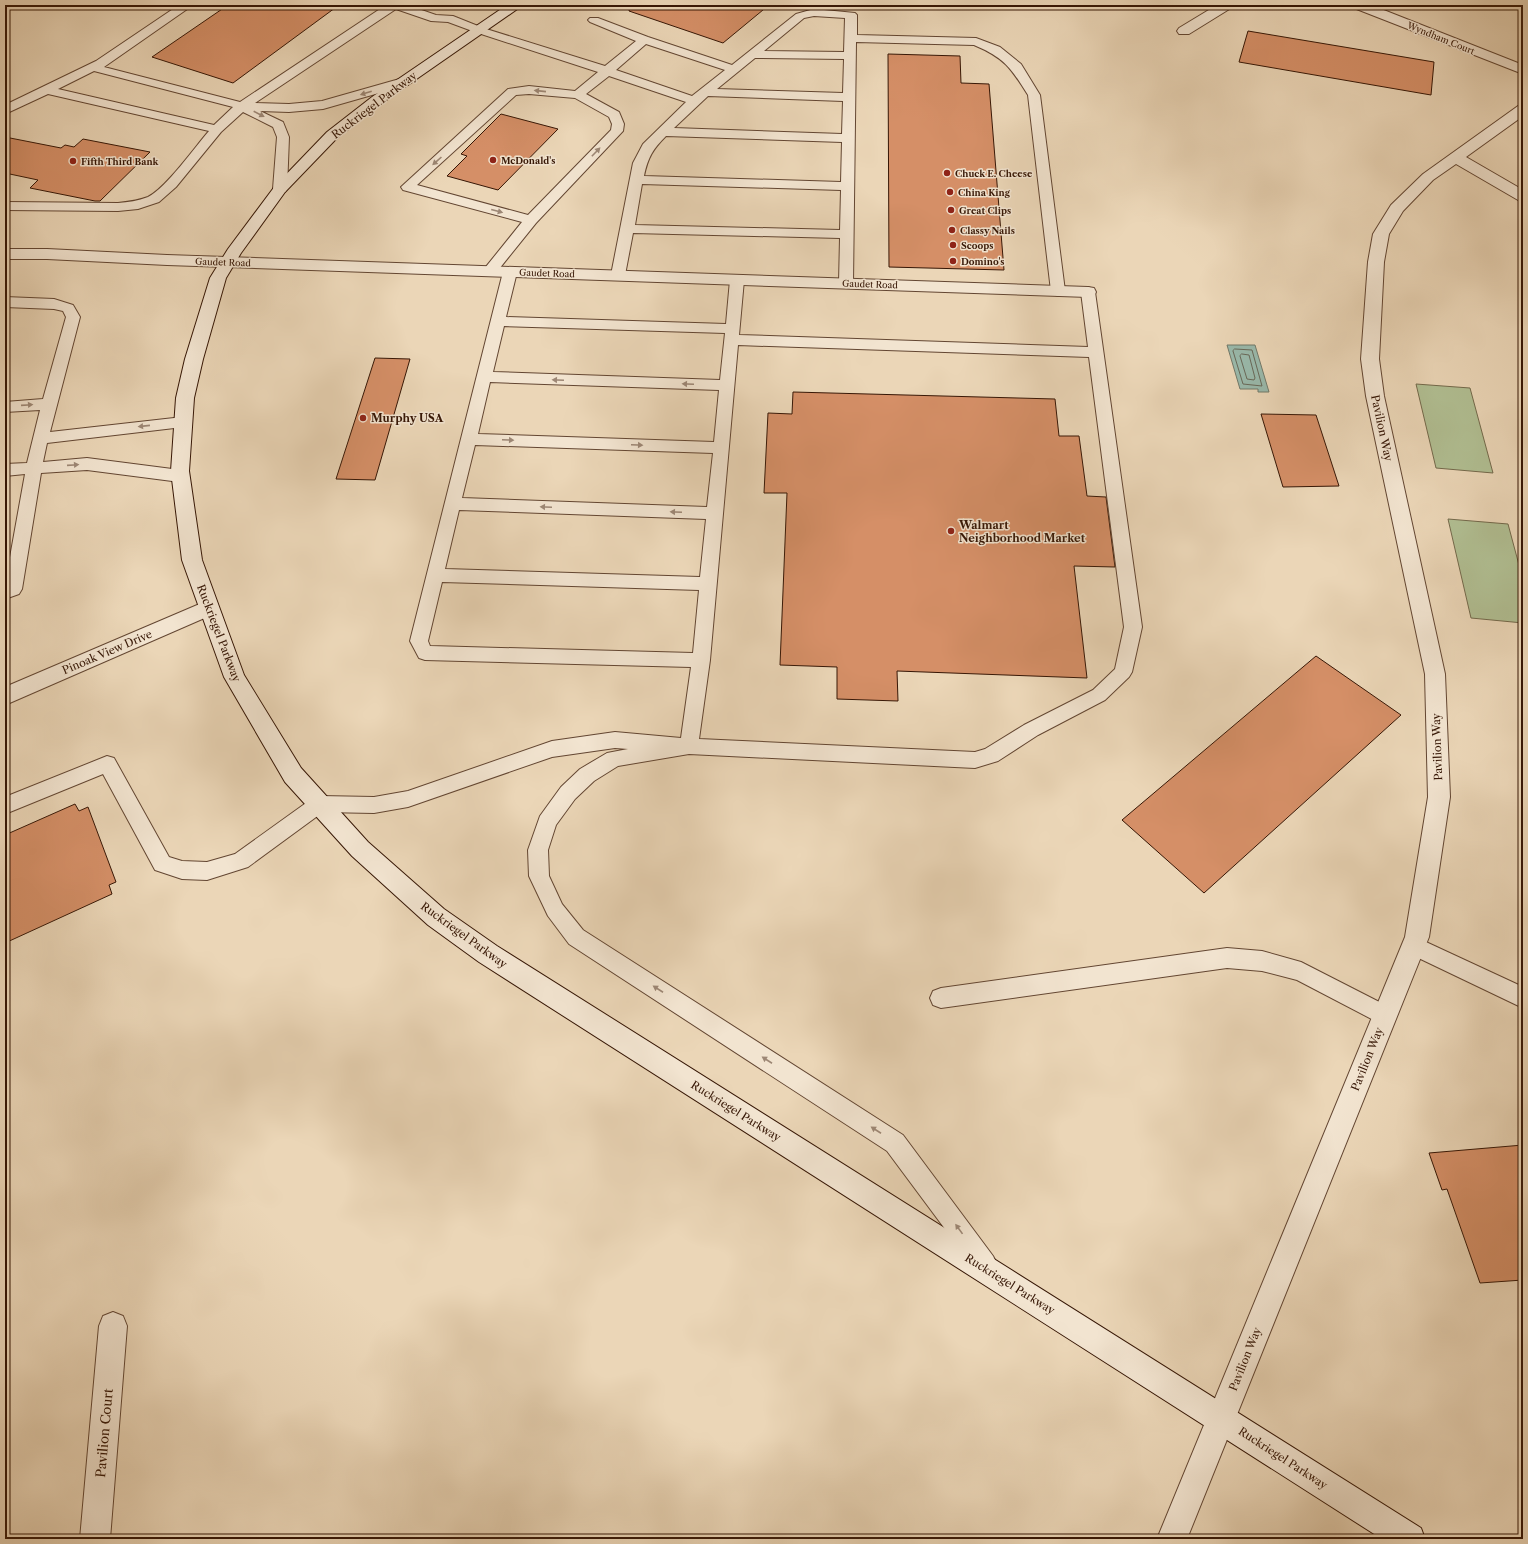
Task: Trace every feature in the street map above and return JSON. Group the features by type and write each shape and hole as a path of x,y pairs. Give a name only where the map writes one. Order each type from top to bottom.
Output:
{"street":[{"name":"Ruckriegel Parkway","path":"516,5 376,100 332,135 280,189 234,252 218,278 194,359 185,398 180,476 192,560 234,677 293,775 366,854 436,917 488,954 1410,1539"},
{"path":"1184,31 1226,5"},
{"name":"Wyndham Court","path":"1359,5 1523,70"},
{"name":"Pavilion Way","path":"1172,1539 1416,937 1439,797 1435,674 1375,396 1370,359 1376,262 1381,234 1397,208 1428,178 1523,109"},
{"path":"1455,157 1505,185 1523,197"},
{"name":"Gaudet Road","path":"5,254 47,254 228,262 1088,292"},
{"name":"Pinoak View Drive","path":"5,696 209,608"},
{"name":"Pavilion Court","path":"95,1539 113,1326"}],"lane":[{"path":"5,110 92,67 187,5"},
{"path":"5,206 102,208 138,205 154,199 171,184 217,129 242,106 394,5"},
{"path":"401,5 401,7 435,19 449,18 479,30 607,71 694,101"},
{"path":"846,283 851,16 860,5"},
{"path":"439,7 450,10 449,18"},
{"path":"618,276 640,163 648,147 704,92 800,16 814,12 851,16"},
{"path":"594,20 644,40 733,69"},
{"path":"851,38 976,42 996,50 1017,67 1034,95 1058,291"},
{"path":"578,95 644,40"},
{"path":"753,54 850,56"},
{"path":"92,67 242,106 289,108 323,105 403,82"},
{"path":"46,90 217,129"},
{"path":"490,271 531,220 617,131 618,124 615,116 578,95 529,90 512,92 408,187 531,220"},
{"path":"704,92 849,97"},
{"path":"242,106 279,125 283,137 280,189"},
{"path":"664,132 848,138"},
{"path":"637,180 848,186"},
{"path":"627,229 847,234"},
{"path":"510,272 419,641 425,653 701,660"},
{"path":"689,746 701,660 737,280"},
{"path":"5,806 107,764 162,864 182,870 208,872 241,860 320,804 374,805 408,799 552,749 615,740 689,746 975,760 991,755 1031,730 1099,694 1124,672 1133,627 1088,292"},
{"path":"5,302 54,304 68,308 73,316 34,467 13,589 5,592"},
{"path":"498,321 732,335 1096,352"},
{"path":"484,377 727,385"},
{"path":"5,407 50,404"},
{"path":"41,438 183,422"},
{"path":"469,439 721,448"},
{"path":"5,470 87,464 180,476"},
{"path":"453,504 715,513"},
{"path":"435,575 708,584"},
{"path":"689,746 614,759 587,775 568,793 548,822 538,850 539,876 555,910 576,937 895,1143 990,1272"},
{"path":"1413,945 1523,998"},
{"path":"941,998 1227,958 1262,960 1301,972 1385,1016"}],"green space":[{"path":"1416,384 1470,388 1493,473 1436,468"},
{"path":"1448,519 1508,524 1523,580 1523,623 1471,618"}],"water":[{"path":"1227,345 1255,345 1269,392 1258,392 1258,389 1240,389"}],"building":[{"path":"228,5 339,5 233,83 152,57"},
{"path":"630,5 769,5 723,43 629,11"},
{"path":"1248,31 1434,62 1431,95 1239,62"},
{"path":"888,54 960,56 961,83 989,84 1004,270 889,267"},
{"path":"501,114 558,129 498,190 447,176 467,156 461,154"},
{"name":"Fifth Third Bank","path":"5,137 61,148 65,145 74,147 83,139 150,152 100,201 95,201 30,188 38,180 5,173"},
{"name":"Murphy USA","path":"375,358 410,359 375,480 336,479"},
{"name":"Walmart Neighborhood Market","path":"793,392 1055,399 1059,436 1079,436 1087,496 1106,497 1115,567 1074,566 1087,678 897,671 898,701 837,699 837,667 780,665 787,493 764,493 768,413 792,414"},
{"path":"1261,414 1316,415 1339,486 1283,487"},
{"path":"1316,656 1401,715 1204,893 1122,820"},
{"path":"75,804 79,811 88,807 116,882 109,885 112,894 5,943 5,835"},
{"path":"1523,1145 1523,1280 1480,1283 1447,1189 1442,1190 1429,1153"}],"place":[{"name":"McDonald's","path":"493,160"},
{"name":"Fifth Third Bank","path":"73,161"},
{"name":"Chuck E. Cheese","path":"947,173"},
{"name":"China King","path":"950,192"},
{"name":"Great Clips","path":"951,210"},
{"name":"Classy Nails","path":"952,230"},
{"name":"Scoops","path":"953,245"},
{"name":"Domino's","path":"953,261"},
{"name":"Murphy USA","path":"363,418"},
{"name":"Walmart Neighborhood Market","path":"951,531"}]}
